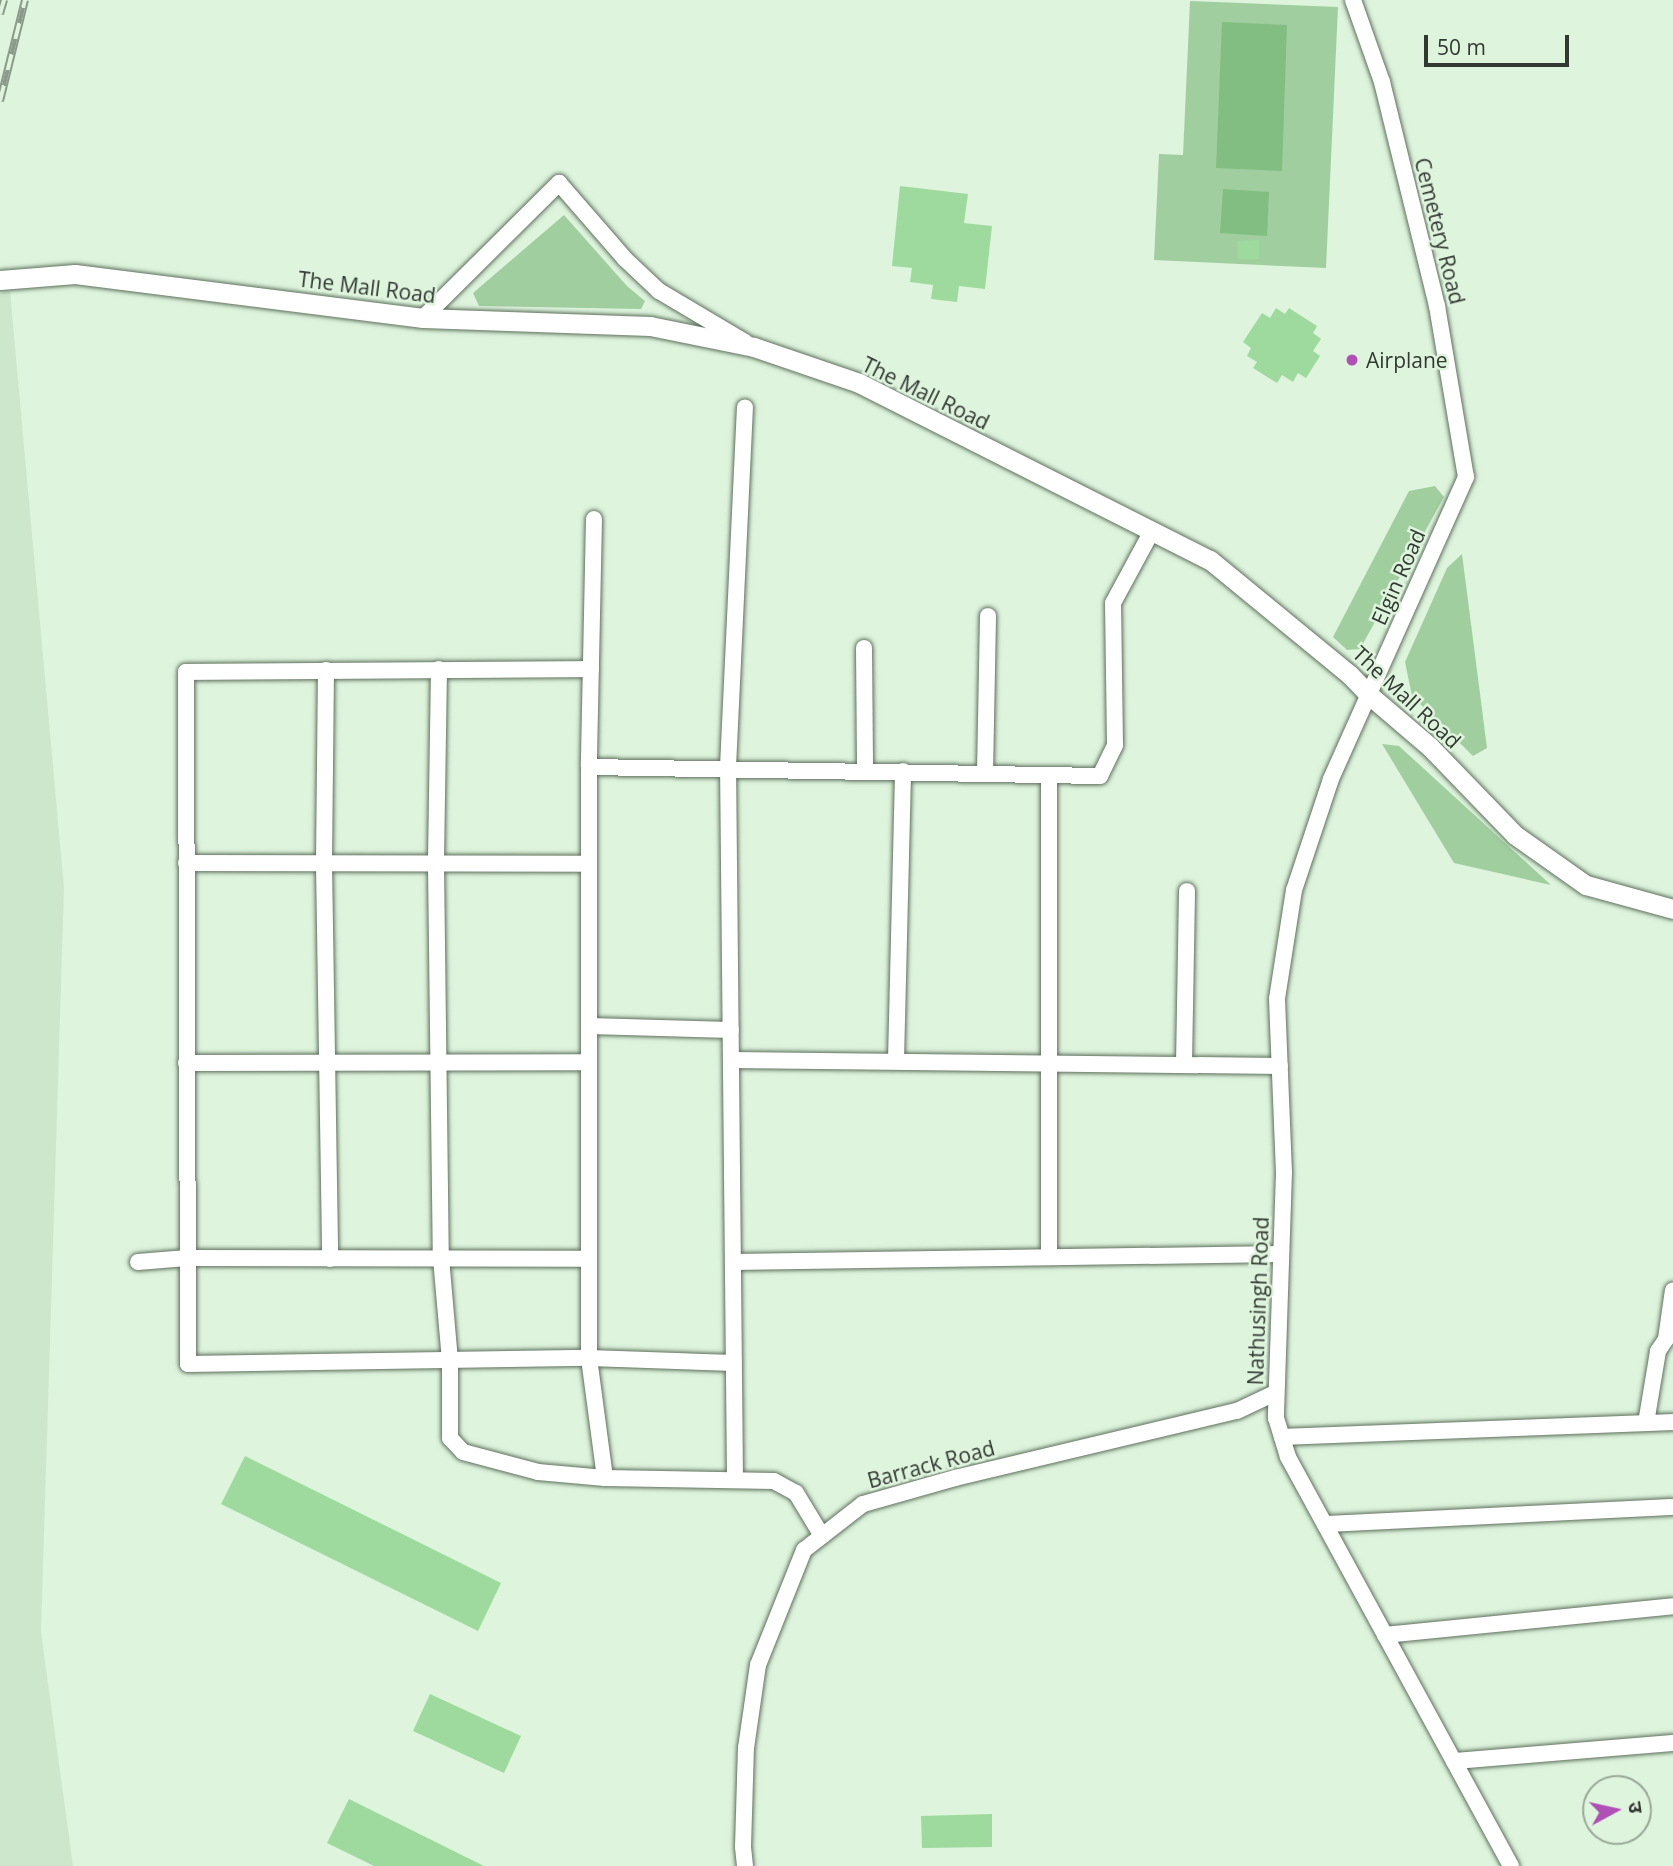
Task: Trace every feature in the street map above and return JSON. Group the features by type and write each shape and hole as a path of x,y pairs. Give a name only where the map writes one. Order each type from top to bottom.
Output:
{"street":[{"name":"Cemetery Road","path":"1353,0 1382,82 1437,306 1466,477"},
{"path":"424,318 559,183 625,259 659,291 754,347"},
{"name":"The Mall Road","path":"8,279 75,274 424,318 650,326 754,347 859,383 1210,560 1349,674 1368,694 1430,747 1515,835 1586,885 1673,909"},
{"path":"735,1478 728,767 745,407"},
{"name":"Elgin Road","path":"1368,694 1466,477"},
{"path":"594,519 589,767 589,1358 605,1478"},
{"path":"589,767 728,767 1100,776 1115,745 1113,603 1152,531"},
{"path":"985,773 988,616"},
{"path":"864,648 865,771"},
{"path":"591,669 186,672 188,1364 589,1358 734,1363"},
{"path":"326,670 324,864 330,1259"},
{"path":"439,670 436,864 442,1258 450,1360 450,1438 463,1452 538,1472 605,1478 735,1478 774,1481 796,1493 822,1536"},
{"name":"Nathusingh Road","path":"1368,694 1331,779 1294,890 1277,999 1284,1172 1276,1418 1289,1457 1511,1866"},
{"path":"896,1060 903,771"},
{"path":"1049,775 1049,1257"},
{"path":"186,863 589,864"},
{"path":"1184,1065 1187,891"},
{"path":"589,1026 731,1030"},
{"path":"731,1060 1047,1061 1280,1066"},
{"path":"186,1063 589,1062"},
{"path":"733,1262 1281,1254"},
{"path":"138,1262 187,1258 589,1259"},
{"path":"1646,1423 1658,1351 1670,1339 1673,1290"},
{"name":"Barrack Road","path":"745,1866 743,1847 746,1748 758,1665 804,1550 863,1504 955,1478 1237,1411 1275,1393"},
{"path":"1282,1437 1673,1422"},
{"path":"1325,1524 1673,1507"},
{"path":"1385,1635 1673,1606"},
{"path":"1454,1761 1673,1743"}],"shaded area":[{"path":"1190,1 1338,7 1326,268 1154,260 1159,154 1183,155"},
{"path":"1222,22 1287,25 1282,171 1216,168"},
{"path":"1223,189 1269,192 1267,236 1220,233"},
{"path":"564,215 627,286 645,301 641,309 479,306 473,293"},
{"path":"10,291 64,888 41,1632 73,1866 0,1866 0,293"},
{"path":"1435,486 1444,497 1360,649 1347,650 1333,637 1409,491"},
{"path":"1462,554 1487,748 1473,756 1412,696 1405,662 1447,568"},
{"path":"1382,744 1399,746 1551,885 1454,863"}],"building":[{"path":"900,186 968,194 964,223 992,226 985,289 959,286 957,302 931,299 933,285 910,282 912,268 892,266"},
{"path":"1259,240 1259,259 1238,259 1237,241"},
{"path":"1276,308 1285,314 1289,308 1317,326 1313,333 1321,339 1313,351 1320,356 1306,378 1298,373 1293,382 1282,375 1277,383 1253,368 1257,362 1247,356 1251,348 1243,342 1262,313 1270,318"},
{"path":"245,1456 501,1583 478,1631 221,1504"},
{"path":"430,1694 521,1736 504,1773 413,1731"},
{"path":"349,1799 484,1866 374,1866 327,1843"},
{"path":"992,1814 992,1847 922,1848 921,1816"}],"railway":[{"path":"0,14 4,0"},
{"path":"0,101 25,0"}],"place":[{"name":"Airplane","path":"1352,360"}]}
